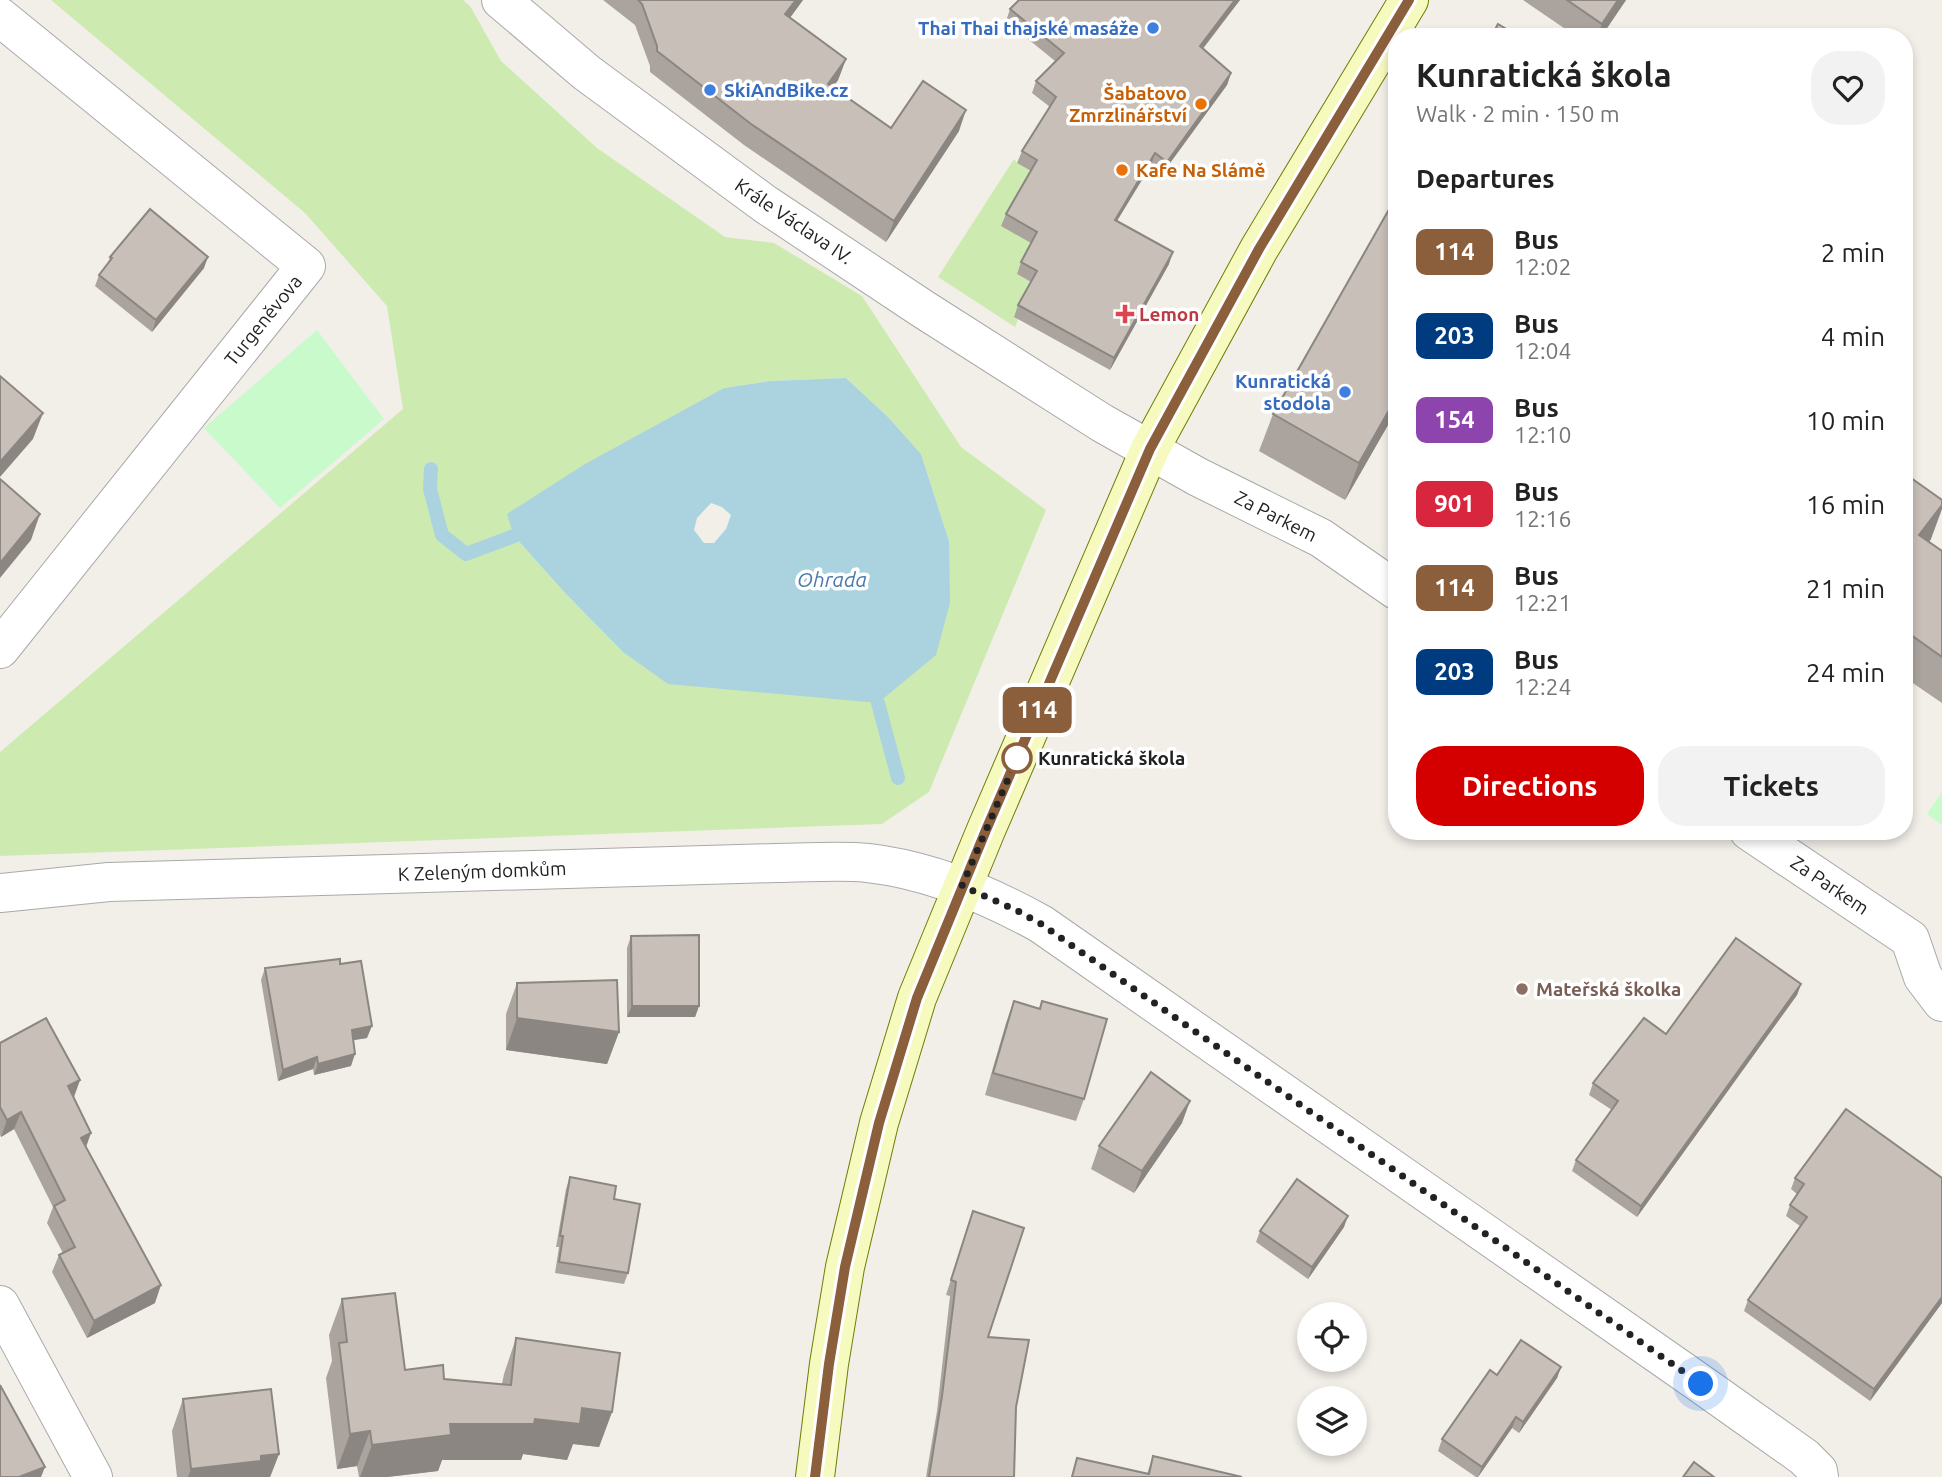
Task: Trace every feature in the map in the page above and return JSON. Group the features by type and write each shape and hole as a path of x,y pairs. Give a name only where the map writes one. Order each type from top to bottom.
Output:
{"street":[{"name":"Krále Václava IV.","path":"501,0 587,73 765,204 1102,423 1150,449"},
{"path":"1392,28 1409,0"},
{"name":"Turgeněvova","path":"0,17 306,266 0,649"},
{"path":"815,1477 829,1364 845,1267 879,1123 917,998 962,886 1150,449 1259,249 1388,35"},
{"name":"Za Parkem","path":"1150,449 1198,477 1321,538 1388,584"},
{"name":"Za Parkem","path":"1764,840 1926,938 1923,976 1942,1002"},
{"name":"K Zeleným domkům","path":"0,893 108,882 776,863 866,863 903,869 962,886 1041,924 1804,1457 1818,1471 1819,1477"},
{"path":"0,1304 93,1477"}],"green space":[{"path":"51,0 463,0 470,6 501,61 597,148 725,237 774,243 862,296 961,447 1046,510 929,792 882,824 0,856 0,752 403,409 387,306 305,213","holes":["846,378 889,418 921,454 949,541 878,703 836,698 623,652 514,536 724,388 770,381"]},
{"path":"1014,159 1116,219 1033,244 1017,274 1033,283 1015,327 938,277"},
{"path":"317,330 384,419 280,508 204,428"},
{"path":"1942,792 1942,825 1927,814"}],"water":[{"name":"Ohrada","path":"846,378 889,418 921,454 949,541 950,603 936,655 878,703 668,684 623,652 514,536 507,514 585,464 724,388 770,381","holes":["711,503 722,507 731,515 726,529 714,543 704,543 694,530 697,518"]}],"building":[{"path":"638,0 796,0 785,14 846,59 828,84 891,128 923,81 966,110 894,221 751,124 657,51 642,4"},
{"path":"1019,0 1235,0 1200,46 1231,73 1167,162 1155,153 1115,220 1173,252 1114,358 1018,305 1037,271 1021,262 1037,232 1006,214 1037,160 1022,151 1056,97 1036,81 1064,53 1010,9"},
{"path":"1567,0 1618,0 1602,24"},
{"path":"150,209 208,257 156,320 99,275 112,258 110,257"},
{"name":"Kunratická stodola","path":"1388,211 1388,412 1359,463 1273,414"},
{"path":"0,376 43,413 0,462"},
{"path":"0,479 40,514 0,563"},
{"path":"1913,479 1942,500 1942,505 1919,535 1942,551 1942,657 1913,636"},
{"path":"699,935 699,1006 632,1006 631,936"},
{"path":"1736,938 1801,984 1641,1206 1576,1160 1618,1101 1593,1083 1644,1018 1666,1034"},
{"path":"340,959 340,964 361,961 372,1026 352,1030 355,1054 318,1064 317,1057 283,1070 265,968"},
{"path":"617,980 619,1032 517,1018 517,983"},
{"path":"1014,1001 1040,1009 1042,1001 1107,1019 1084,1099 993,1073"},
{"path":"46,1018 80,1080 68,1086 91,1133 81,1138 161,1285 94,1321 59,1255 75,1247 54,1206 65,1200 21,1112 7,1120 0,1107 0,1043"},
{"path":"1151,1072 1190,1101 1142,1171 1099,1146"},
{"path":"1846,1109 1942,1178 1942,1297 1874,1389 1748,1300 1807,1217 1790,1205 1804,1184 1795,1178"},
{"path":"570,1177 616,1186 614,1199 640,1204 628,1273 559,1262 563,1236 560,1236"},
{"path":"1297,1179 1348,1216 1312,1267 1260,1231"},
{"path":"973,1211 1024,1228 988,1337 1029,1340 1016,1407 1014,1477 929,1477 956,1282 951,1280"},
{"path":"395,1293 405,1370 443,1365 444,1379 511,1385 516,1338 620,1353 612,1412 582,1408 580,1424 535,1419 534,1424 450,1424 451,1435 372,1445 370,1431 350,1434 339,1343 347,1342 342,1299"},
{"path":"1521,1340 1561,1367 1523,1422 1516,1417 1482,1467 1442,1439 1490,1370 1497,1375"},
{"path":"0,1385 45,1467 19,1477 0,1477"},
{"path":"271,1389 279,1454 261,1456 261,1461 191,1469 183,1399"},
{"path":"1153,1456 1242,1477 1072,1477 1077,1458 1149,1474"},
{"path":"1694,1462 1714,1477 1683,1477"}],"waterway":[{"path":"431,469 430,489 442,535 466,554 514,536"},
{"path":"878,703 898,778"}],"bus line":[{"name":"114","path":"1392,28 1409,0"},
{"name":"114","path":"815,1477 829,1364 845,1267 879,1123 917,998 986,830 1150,449 1259,249 1388,35"}],"place":[{"name":"Thai Thai thajské masáže","path":"1153,28"},
{"name":"SkiAndBike.cz","path":"710,90"},
{"name":"Šabatovo Zmrzlinářství","path":"1201,104"},
{"name":"Kafe Na Slámě","path":"1122,170"},
{"name":"Lemon","path":"1125,314"},
{"name":"Kunratická stodola","path":"1345,392"},
{"name":"Kunratická škola","path":"1017,758"},
{"name":"Mateřská školka","path":"1522,989"}],"route":[{"path":"1017,758 962,886 1041,924 1701,1384"}]}
